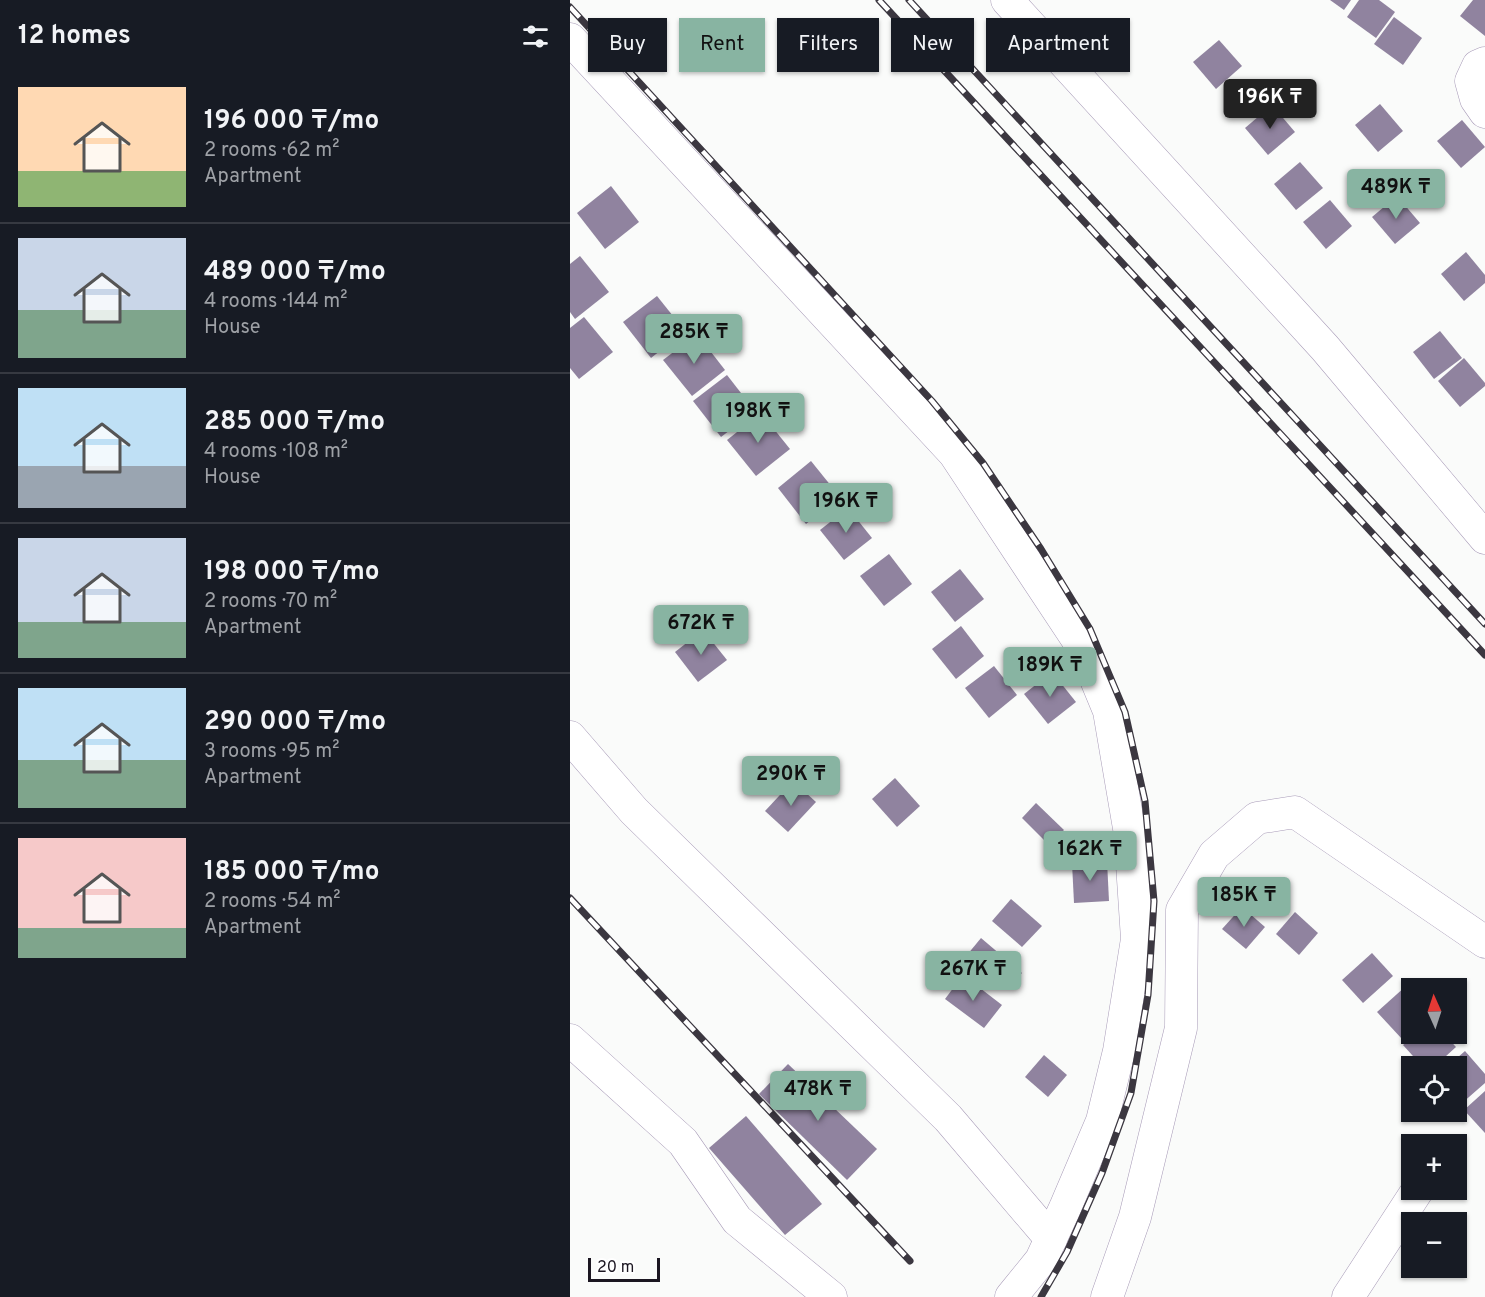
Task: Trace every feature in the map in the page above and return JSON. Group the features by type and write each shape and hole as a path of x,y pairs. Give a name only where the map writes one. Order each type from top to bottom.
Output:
{"street":[{"path":"1007,0 1325,348 1485,538"},
{"path":"570,39 954,453 1083,648 1109,711 1130,834 1137,939 1119,1051 1102,1121 1051,1239 1041,1260 1011,1297"},
{"path":"1485,63 1478,66 1471,81 1476,99 1485,112"},
{"path":"570,737 634,811 948,1118 1051,1239"},
{"path":"1107,1297 1135,1217 1181,1028 1182,910 1214,855 1257,818 1295,812 1485,942"},
{"path":"570,1040 683,1142 737,1220 831,1297"},
{"path":"1347,1297 1411,1200"}],"building":[{"path":"1330,0 1351,0 1344,10"},
{"path":"1359,0 1379,0 1395,12 1376,38 1347,17"},
{"path":"1473,0 1485,0 1485,36 1460,16"},
{"path":"1394,17 1422,38 1403,65 1374,44"},
{"path":"1219,40 1242,66 1216,89 1193,62"},
{"path":"1380,104 1403,131 1378,152 1355,125"},
{"path":"1272,105 1295,132 1268,155 1245,128"},
{"path":"1462,120 1485,147 1461,168 1437,141"},
{"path":"1300,162 1323,188 1296,210 1274,184"},
{"path":"611,186 639,222 605,249 577,213"},
{"path":"1397,196 1420,223 1395,244 1372,217"},
{"path":"1330,200 1352,226 1326,249 1303,222"},
{"path":"1466,252 1485,275 1485,283 1464,301 1441,274"},
{"path":"580,256 609,292 575,319 570,312 570,264"},
{"path":"657,296 685,331 651,358 623,322"},
{"path":"584,317 613,352 579,379 570,368 570,328"},
{"path":"1440,331 1462,358 1434,379 1413,352"},
{"path":"697,334 725,370 692,396 663,360"},
{"path":"1464,358 1485,383 1485,386 1460,407 1438,381"},
{"path":"727,375 755,411 721,437 693,401"},
{"path":"761,413 790,449 756,476 727,440"},
{"path":"811,461 840,497 806,524 778,488"},
{"path":"848,508 872,538 844,560 820,530"},
{"path":"889,554 912,584 884,606 860,576"},
{"path":"960,569 984,599 955,622 931,592"},
{"path":"961,626 984,656 956,679 932,649"},
{"path":"703,630 727,660 698,682 675,652"},
{"path":"994,666 1017,695 989,718 965,688"},
{"path":"1052,672 1076,702 1048,724 1024,694"},
{"path":"895,778 920,806 897,827 872,799"},
{"path":"793,781 816,802 788,832 765,811"},
{"path":"1036,803 1064,830 1049,845 1022,818"},
{"path":"1107,861 1109,901 1074,903 1072,863"},
{"path":"1011,899 1042,926 1022,947 992,921"},
{"path":"1242,907 1265,927 1246,949 1222,929"},
{"path":"1295,912 1318,933 1299,955 1276,934"},
{"path":"981,938 1022,973 1007,989 967,955"},
{"path":"1372,953 1393,976 1363,1003 1342,980"},
{"path":"963,975 1002,1005 984,1028 945,999"},
{"path":"1401,990 1401,1038 1377,1012"},
{"path":"1453,1044 1456,1047 1446,1056 1413,1056 1403,1045"},
{"path":"1465,1051 1485,1074 1485,1083 1467,1099 1467,1056 1459,1056"},
{"path":"1044,1055 1067,1075 1048,1097 1025,1077"},
{"path":"788,1064 877,1149 847,1180 759,1094"},
{"path":"1485,1091 1485,1133 1467,1113 1467,1107"},
{"path":"746,1116 822,1204 785,1235 709,1148"}],"railway":[{"path":"879,0 1485,655"},
{"path":"909,0 1485,624"},
{"path":"570,7 932,401 983,463 1041,549 1090,629 1125,712 1145,801 1154,901 1148,995 1131,1093 1102,1173 1067,1252 1041,1297"},
{"path":"570,898 910,1261"}]}
